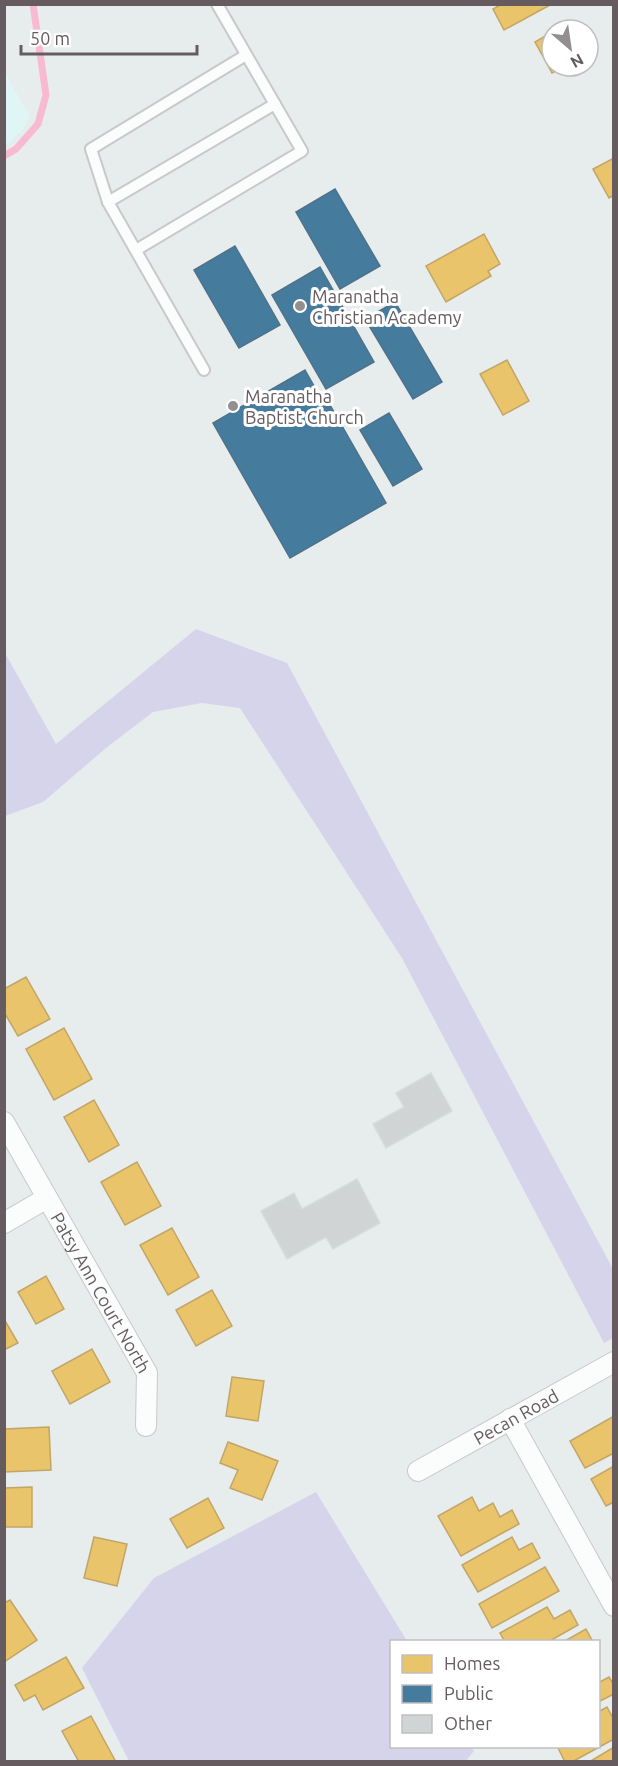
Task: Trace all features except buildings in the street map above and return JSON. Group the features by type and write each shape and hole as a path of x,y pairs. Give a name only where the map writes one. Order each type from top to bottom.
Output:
{"street":[{"name":"Patsy Ann Court North","path":"4,1122 147,1373 146,1426"},
{"path":"4,1223 47,1198"},
{"name":"Pecan Road","path":"417,1471 614,1362"},
{"path":"510,1419 614,1606"}],"lane":[{"path":"136,250 302,151 217,4"},
{"path":"204,370 108,202 91,149 246,55"},
{"path":"108,202 275,104"}],"shaded area":[{"path":"4,71 30,117 23,130 5,146"},
{"path":"196,629 287,663 613,1269 613,1338 604,1343 402,958 240,708 202,703 153,712 106,748 43,802 5,816 5,653 56,744"},
{"path":"316,1492 406,1640 390,1640 390,1748 472,1748 474,1751 465,1762 129,1761 82,1668 154,1578"}],"waterway":[{"path":"4,156 16,149 38,124 46,95 33,4"}],"place":[{"name":"Maranatha Christian Academy","path":"300,306"},
{"name":"Maranatha Baptist Church","path":"233,406"}]}
